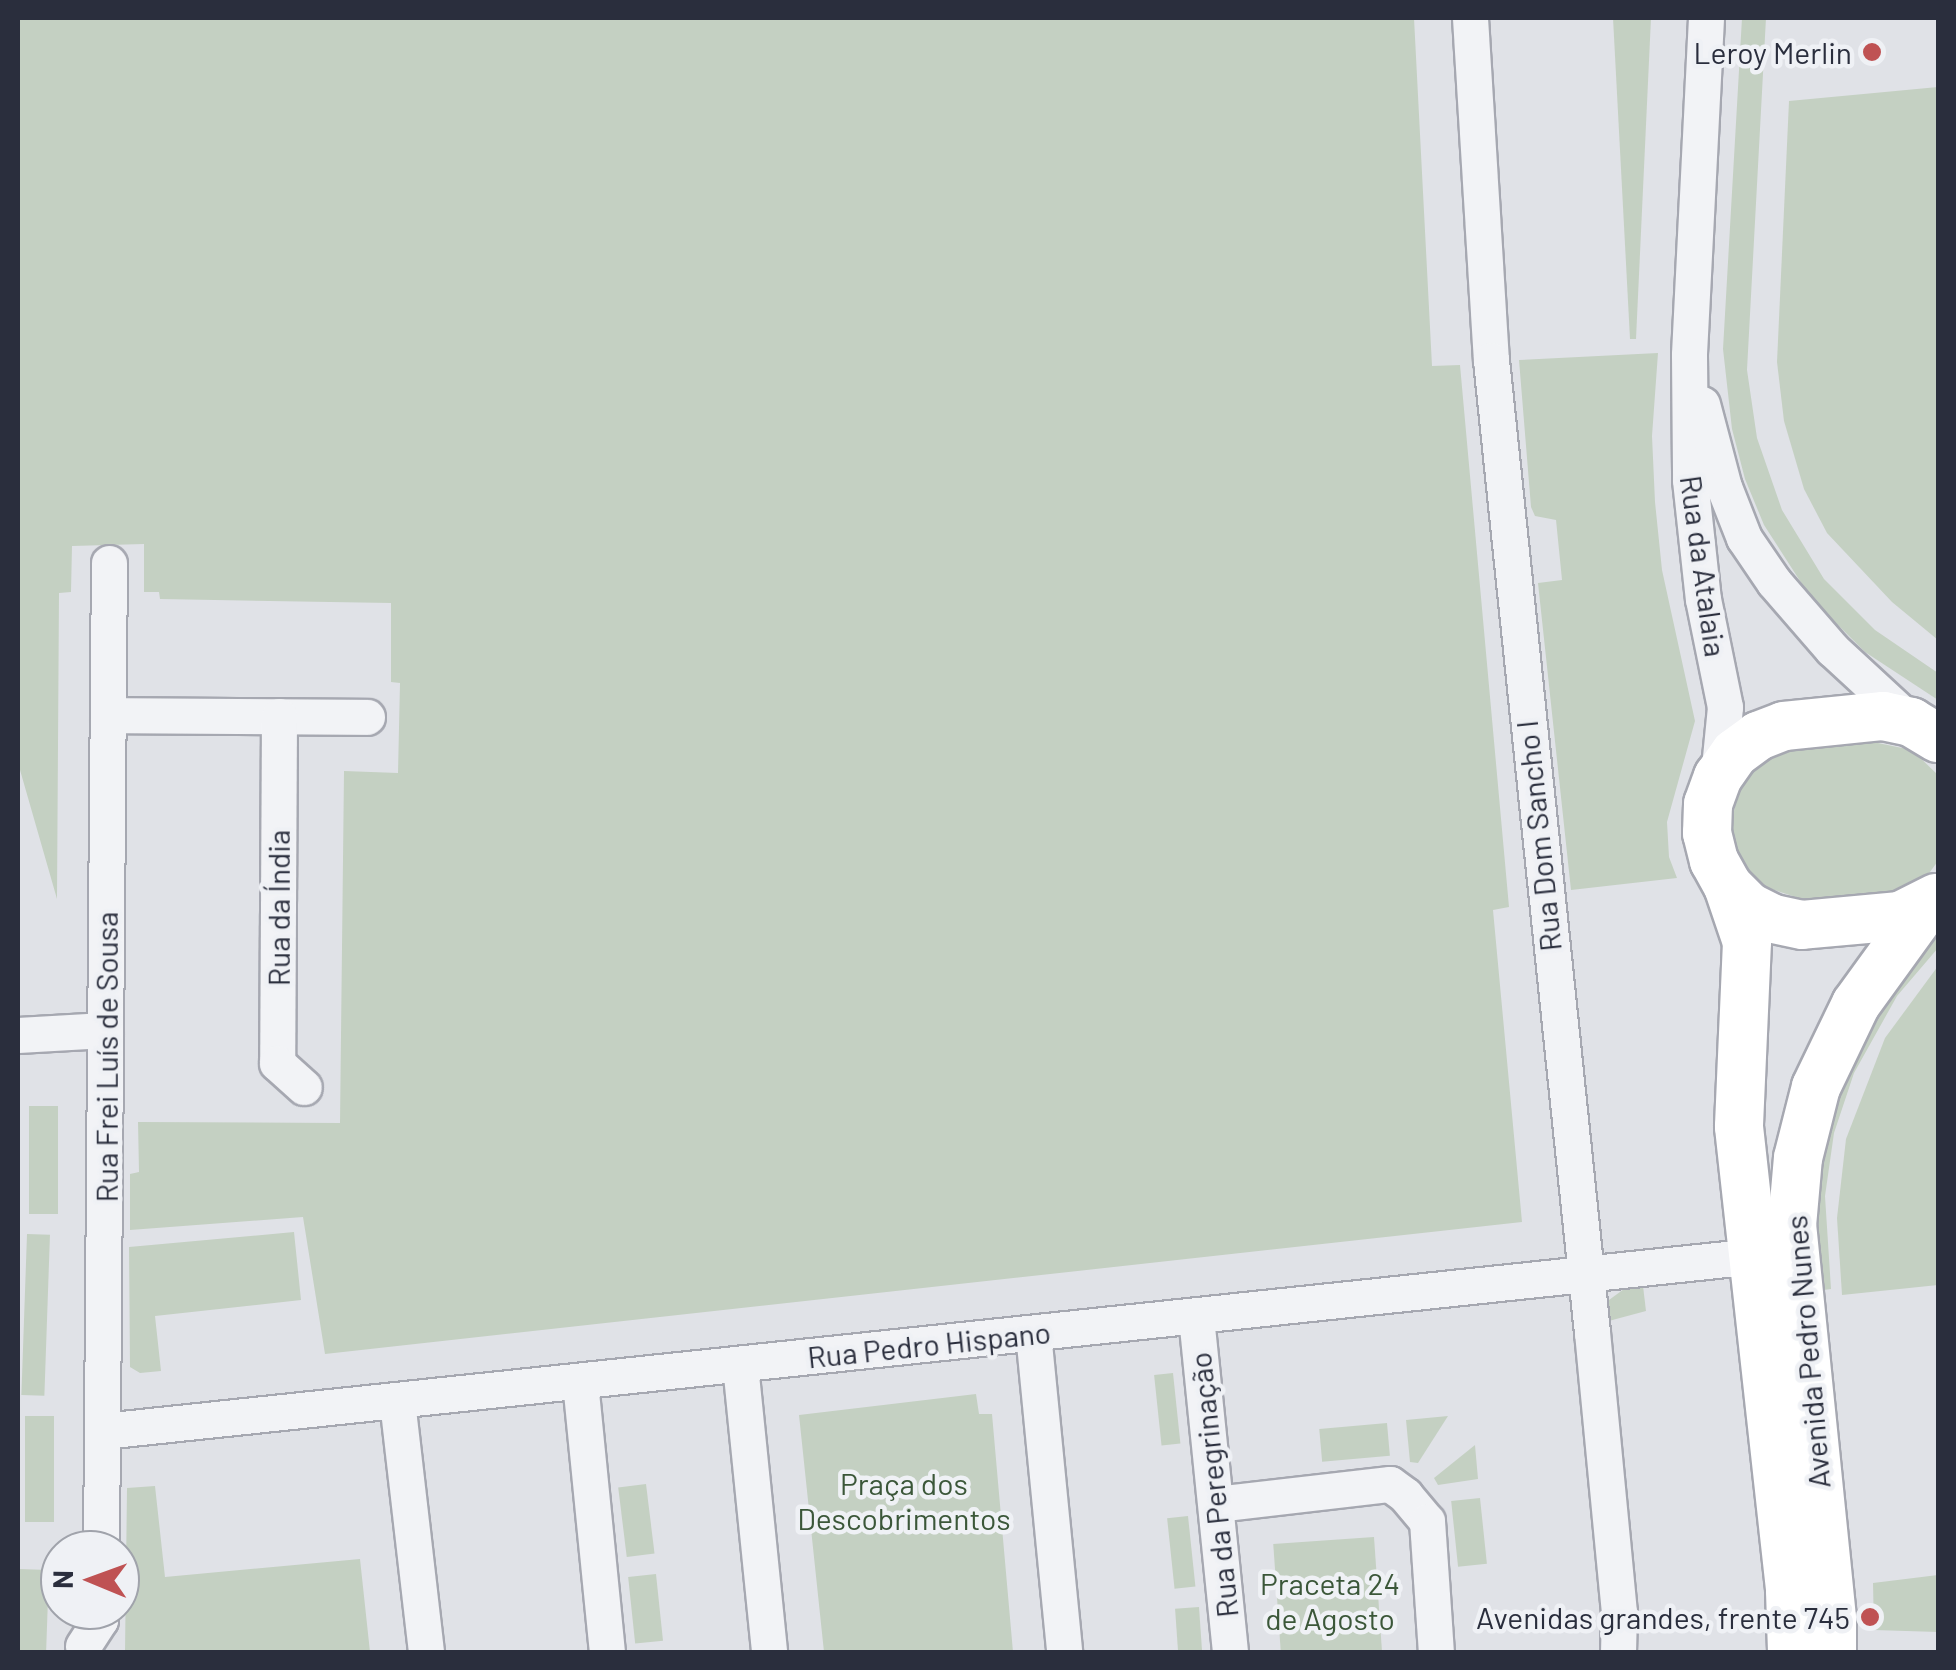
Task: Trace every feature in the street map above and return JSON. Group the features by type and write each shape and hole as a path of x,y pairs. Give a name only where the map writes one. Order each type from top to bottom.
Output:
{"street":[{"name":"Rua Dom Sancho I","path":"1470,18 1490,344 1586,1273 1619,1612 1618,1652"},
{"name":"Rua da Atalaia","path":"1706,18 1688,355 1690,480 1703,599 1724,707 1718,777"},
{"name":"Rua da Atalaia","path":"1688,355 1724,487 1744,538 1774,582 1832,648 1931,733"},
{"name":"Rua Frei Luís de Sousa","path":"102,1530 109,563"},
{"path":"108,715 367,717"},
{"name":"Rua da Índia","path":"279,716 277,1063 304,1087"},
{"path":"1718,777 1735,753 1758,736 1784,726 1882,716 1931,733"},
{"name":"Avenida Pedro Nunes","path":"1718,777 1708,804 1707,833 1747,942 1739,1113 1790,1590 1792,1652"},
{"path":"1728,886 1748,906 1774,919 1802,925 1900,916 1933,901"},
{"name":"Avenida Pedro Nunes","path":"1832,1652 1832,1618 1792,1226 1798,1158 1816,1087 1856,1004 1933,901"},
{"path":"18,1035 105,1030"},
{"name":"Rua Pedro Hispano","path":"104,1431 1754,1256"},
{"name":"Rua da Peregrinação","path":"1196,1317 1230,1652"},
{"path":"1033,1332 1064,1652"},
{"path":"740,1364 769,1652"},
{"path":"580,1382 607,1652"},
{"path":"397,1401 426,1652"},
{"path":"1216,1504 1390,1484 1427,1521 1436,1652"},
{"path":"83,1646 93,1630"}],"green space":[{"path":"18,18 1414,18 1432,366 1460,365 1509,907 1493,910 1522,1222 325,1354 303,1217 130,1230 130,1174 139,1172 138,1122 340,1123 344,771 398,773 400,683 391,682 391,603 160,599 159,592 144,592 144,544 72,546 71,592 59,593 57,899 18,763"},
{"path":"1613,18 1651,18 1636,339 1630,339"},
{"path":"1742,18 1766,18 1747,370 1757,438 1782,510 1824,579 1875,630 1938,673 1938,700 1865,652 1811,598 1764,525 1745,479 1732,429 1723,349"},
{"path":"1938,87 1938,640 1892,602 1827,533 1804,489 1784,421 1777,362 1789,101"},
{"path":"1658,353 1652,436 1655,502 1662,570 1695,721 1667,822 1669,857 1677,878 1571,890 1538,583 1562,580 1556,520 1535,516 1531,507 1519,360"},
{"path":"1873,742 1912,750 1938,775 1938,861 1927,876 1889,894 1805,900 1762,886 1748,873 1731,839 1740,786 1755,767 1792,749"},
{"path":"1938,928 1938,948 1897,996 1854,1073 1834,1133 1825,1196 1831,1289 1817,1291 1813,1179 1845,1058"},
{"path":"1938,966 1938,1285 1842,1295 1837,1218 1846,1139 1885,1038"},
{"path":"29,1106 58,1106 58,1214 29,1214"},
{"path":"294,1232 301,1300 155,1316 161,1371 140,1373 130,1367 129,1247"},
{"path":"27,1234 50,1235 44,1396 21,1395"},
{"path":"1643,1286 1646,1311 1605,1322 1609,1300 1624,1289"},
{"path":"1173,1373 1180,1444 1162,1446 1154,1375"},
{"name":"Praça dos Descobrimentos","path":"976,1394 979,1414 992,1414 1013,1652 824,1652 799,1415"},
{"path":"25,1416 54,1416 54,1522 25,1522"},
{"path":"1448,1416 1418,1463 1410,1462 1406,1420"},
{"path":"1387,1423 1390,1456 1322,1462 1319,1429"},
{"path":"1475,1445 1478,1479 1438,1485 1434,1478"},
{"path":"646,1484 655,1553 627,1557 618,1487"},
{"path":"155,1486 165,1577 360,1559 370,1652 125,1652 125,1630 140,1630 140,1530 126,1530 127,1488"},
{"path":"1480,1498 1487,1564 1458,1567 1451,1501"},
{"path":"1188,1516 1195,1587 1175,1589 1167,1518"},
{"name":"Praceta 24 de Agosto","path":"1374,1537 1382,1652 1281,1652 1273,1544"},
{"path":"18,1569 40,1570 40,1630 47,1630 46,1652 18,1652"},
{"path":"656,1574 663,1641 635,1644 628,1577"},
{"path":"1938,1575 1938,1632 1874,1630 1873,1583"},
{"path":"1199,1607 1202,1652 1178,1652 1175,1609"}],"place":[{"name":"Leroy Merlin","path":"1872,52"},
{"name":"Avenidas grandes, frente 745","path":"1870,1617"}]}
